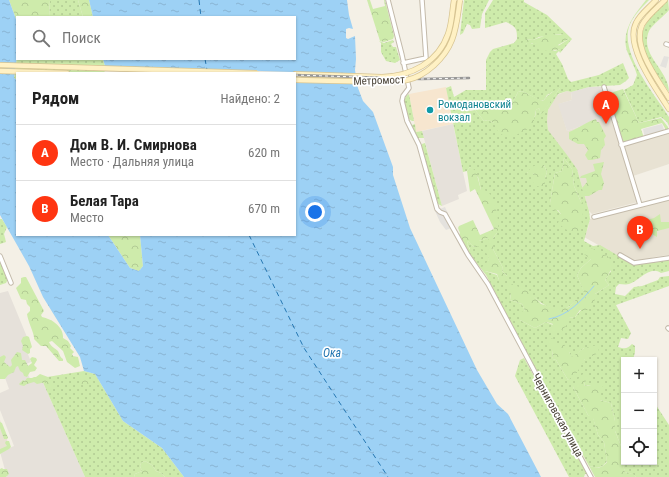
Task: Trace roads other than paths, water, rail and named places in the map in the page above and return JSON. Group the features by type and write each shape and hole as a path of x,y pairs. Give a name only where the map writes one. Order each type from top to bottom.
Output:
{"main road":[{"name":"Метромост","path":"296,74 382,77 396,76 419,68 431,60 442,46 448,35 454,0"},
{"name":"Метромост","path":"296,80 396,82 409,80 432,67 446,51 454,33 460,0"},
{"path":"656,0 636,24 633,32 634,43 636,51 646,70 669,109"},
{"path":"665,0 642,25 640,40 645,56 669,98"},
{"path":"0,65 225,72"},
{"path":"0,71 34,72"}],"street":[{"path":"388,0 403,63 426,58 422,0"},
{"name":"Черниговская улица","path":"403,63 409,88 403,96 402,101 407,122 419,145 437,209 445,214 468,255 480,271 591,477"},
{"path":"604,87 640,205"},
{"path":"621,145 669,131"},
{"path":"594,217 669,198"},
{"path":"620,255 634,263 669,258"},
{"path":"0,256 11,283"}],"water":[{"name":"Ока","path":"0,0 9,0 16,19 16,60 14,78 16,79 16,236 109,236 130,268 139,271 143,266 140,236 296,236 296,72 107,72 103,60 296,60 296,16 93,16 89,0 347,0 353,29 346,29 346,38 348,39 355,36 355,70 358,88 363,101 373,112 393,167 393,175 410,228 477,370 497,404 508,414 541,477 184,477 162,448 123,421 95,374 84,371 80,357 43,297 29,266 0,215"}],"waterway":[{"path":"549,319 569,311 594,286"}],"railway":[{"path":"0,66 195,72"},
{"path":"296,75 421,79 469,78"}],"place":[{"name":"Ромодановский вокзал","path":"430,110"},
{"name":"Дом В. И. Смирнова","path":"606,124"},
{"name":"Белая Тара","path":"640,249"}]}
